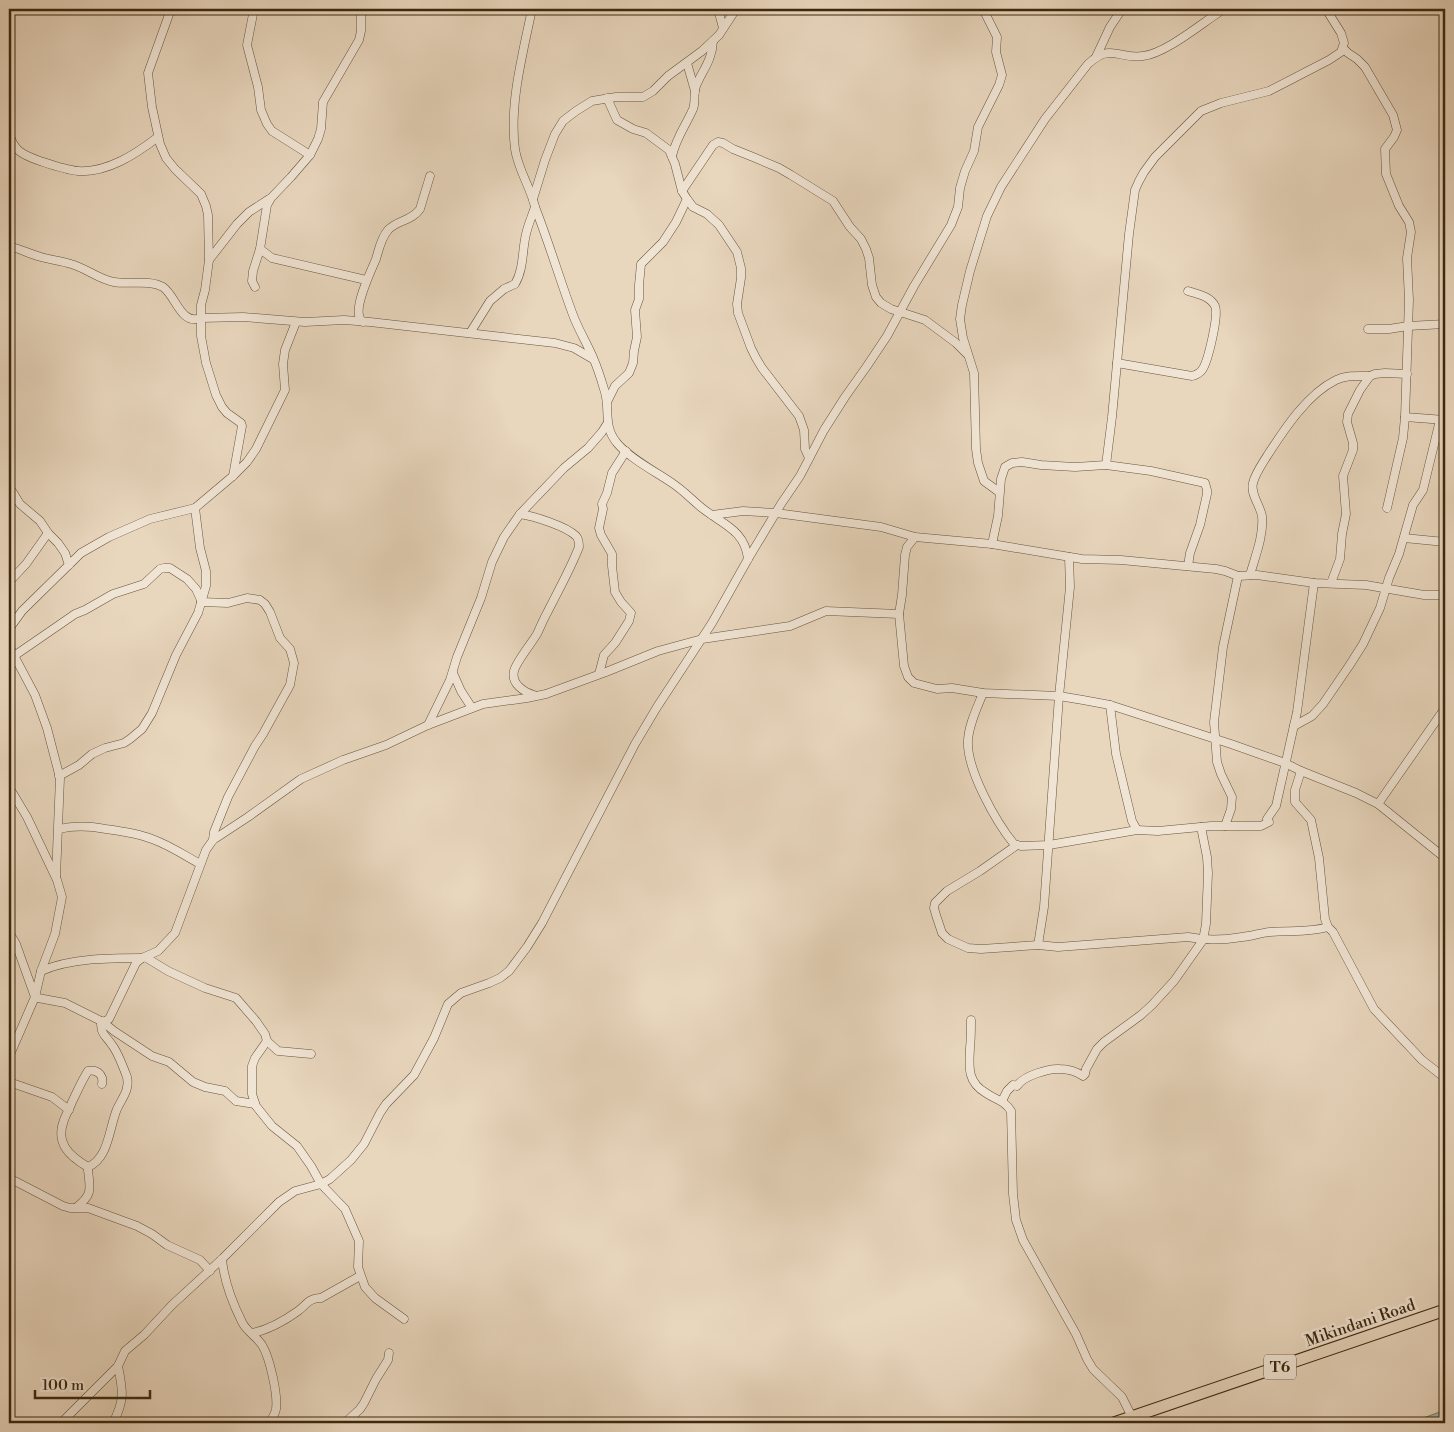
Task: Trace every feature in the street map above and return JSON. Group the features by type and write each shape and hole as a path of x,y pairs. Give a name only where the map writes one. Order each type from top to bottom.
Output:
{"highway":[{"name":"Mikindani Road","path":"1114,1423 1445,1310"}],"street":[{"path":"170,9 148,73 152,107 158,137 166,158 201,194 208,215 209,260 201,305 201,336 206,363 216,395 227,413 242,423 233,476"},
{"path":"254,9 247,45 258,87 261,110 272,131 310,155"},
{"path":"209,260 237,224 249,212 271,198 310,155 321,129 323,102 359,40 361,9"},
{"path":"532,9 518,80 513,127 515,151 570,306 606,392 607,424 614,438 626,451 675,485 737,534 747,548 748,559"},
{"path":"718,9 724,28"},
{"path":"533,199 545,160 555,134 563,121 592,101 607,98 643,97 653,91 668,76 712,42 719,35 736,9"},
{"path":"63,1423 118,1366 125,1352 172,1304 210,1271 287,1196 300,1189 321,1184 330,1179 358,1153 386,1104 414,1075 434,1038 448,1004 461,993 500,978 527,947 542,923 635,744 721,608 776,512 800,476 844,396 876,353 901,312 957,212 960,188 965,170 974,151 978,127 1002,75 996,52 997,36 983,9"},
{"path":"999,492 984,481 978,463 974,373 961,328 962,304 976,251 992,203 1005,179 1045,119 1096,57 1122,9"},
{"path":"1096,57 1107,52 1134,56 1150,54 1175,42 1224,9"},
{"path":"1326,9 1341,33 1343,48 1357,58 1367,70 1393,115 1396,134 1384,149 1386,174 1399,206 1411,227 1407,258 1409,287 1405,417 1403,438 1387,508"},
{"path":"695,90 710,59 712,42"},
{"path":"1106,465 1129,234 1135,190 1144,172 1200,110 1269,91 1329,60 1341,52 1343,48"},
{"path":"672,156 678,136 690,116 695,103 695,90 687,63"},
{"path":"607,98 617,120 649,135 666,147 672,156 682,191 687,199 693,207 707,214 719,225 737,252 741,268 737,304 738,313 751,348 762,368 799,416 804,430 805,450 809,458"},
{"path":"9,132 11,142 25,156 76,171 112,165 143,149 158,137"},
{"path":"682,191 713,145 718,142 791,175 833,201 850,227 861,239 869,258 872,285 876,297 881,303 886,307 920,317 956,343 968,355"},
{"path":"362,322 359,316 359,309 366,280 386,233 395,224 412,217 420,209 430,176"},
{"path":"254,287 252,281 253,271 260,249 265,208 271,198"},
{"path":"607,403 612,392 629,373 633,363 637,337 636,310 639,299 641,264 663,242 676,222 687,199"},
{"path":"470,333 496,294 517,281 526,233 535,207"},
{"path":"9,246 39,256 70,263 111,282 154,284 162,287 187,318 195,320 201,318 249,317 296,322 344,320 555,343 574,348 594,360"},
{"path":"260,249 272,258 366,280"},
{"path":"1117,364 1141,366 1192,376 1200,372 1205,365 1212,338 1216,320 1216,308 1209,299 1188,291"},
{"path":"9,629 22,611 81,553 109,537 150,520 195,508 247,462 256,449 282,396 285,385 283,364 285,350 296,322"},
{"path":"1368,329 1445,324"},
{"path":"1250,575 1262,525 1260,506 1253,492 1254,478 1300,410 1314,395 1334,381 1344,377 1370,376 1385,373 1407,374"},
{"path":"1331,583 1340,559 1346,514 1343,476 1353,450 1347,418 1360,390 1370,376"},
{"path":"1294,726 1318,711 1363,644 1380,608 1414,505 1423,490 1442,420 1405,417"},
{"path":"428,725 453,673 457,657 481,598 492,562 504,537 520,514 564,468 588,448 607,424"},
{"path":"599,674 604,655 615,643 631,612 621,602 615,592 612,554 599,528 603,513 602,504 612,473 626,451"},
{"path":"992,544 998,516 1001,479 1004,469 1008,464 1022,462 1051,466 1088,467 1106,465 1150,471 1205,483 1208,490 1188,566"},
{"path":"9,486 20,504 37,517 58,543 65,553 69,564"},
{"path":"59,776 92,754 124,743 142,729 152,713 176,655 198,613 206,579 195,508"},
{"path":"712,515 743,511 776,512 881,528 915,537 992,544 1070,557 1188,566 1225,571 1238,576 1250,575 1314,583 1366,585 1424,595 1445,595"},
{"path":"520,514 543,519 572,533 577,536 579,547 556,598 538,632 514,670 516,682 520,688 525,693 536,696"},
{"path":"9,582 26,564 48,533"},
{"path":"915,537 907,547 905,555 902,595 898,614 904,666 908,678 919,685 937,689 960,689 983,693 1059,696 1110,705 1231,744 1285,763 1378,804 1445,858"},
{"path":"1404,538 1445,542"},
{"path":"1038,945 1044,907 1059,696 1070,588 1070,557"},
{"path":"56,880 60,778 35,695 11,652 113,594 144,584 160,569 170,568 187,579 196,589 201,601"},
{"path":"1225,826 1231,809 1232,797 1217,762 1214,722 1223,647 1238,576"},
{"path":"983,693 970,728 968,740 971,764 976,778 998,820 1014,844 1049,845 1137,830 1158,831 1201,827 1261,826 1269,822 1267,818 1276,806 1294,726 1300,694 1314,583"},
{"path":"201,601 228,604 247,598 260,600 266,604 280,638 290,649 294,663 290,685 228,797 214,832 213,840"},
{"path":"102,1022 111,1016 136,964 143,958 158,951 175,933 188,902 200,864 213,840 301,779 343,760 483,704 546,694 658,651 702,638 790,626 826,611 898,614"},
{"path":"453,673 461,691 472,708"},
{"path":"1110,705 1116,754 1132,821 1137,830"},
{"path":"1378,804 1445,708"},
{"path":"1301,771 1295,790 1295,802 1311,820 1319,858 1325,919 1328,927 1333,932 1374,1010 1422,1060 1445,1078"},
{"path":"9,788 27,817 62,897 55,934 42,971 36,998 9,1057"},
{"path":"59,829 85,826 133,833 168,846 200,864"},
{"path":"1002,1101 1007,1091 1013,1085 1017,1086 1020,1081 1040,1073 1058,1068 1083,1076 1097,1049 1141,1015 1174,981 1203,940 1206,924 1208,873 1201,827"},
{"path":"1017,845 994,862 947,891 935,903 934,908 944,936 968,948 981,949 1038,945 1058,947 1188,937 1203,940 1242,937 1267,932 1312,931 1328,927"},
{"path":"9,932 16,944 36,998"},
{"path":"42,971 55,965 108,958 143,958 205,988 236,998 256,1021 274,1048 283,1052 311,1054"},
{"path":"36,998 65,1003 102,1022 152,1056 169,1062 193,1082 205,1087 225,1091 236,1101 255,1104"},
{"path":"971,1020 969,1064 971,1075 975,1084 981,1090 1007,1104 1011,1111 1014,1203 1016,1220 1023,1240 1076,1334 1093,1369 1122,1397 1132,1417"},
{"path":"88,1167 94,1164 103,1151 117,1108 126,1094 127,1086 124,1068 112,1044 102,1034 102,1022"},
{"path":"268,1041 255,1058 252,1066 252,1094 255,1104 272,1126 297,1146 312,1166 321,1184 345,1209 358,1237 358,1267 365,1287 375,1298 404,1319"},
{"path":"88,1167 70,1155 62,1138 62,1125 88,1071 93,1070 100,1073 103,1079 102,1084"},
{"path":"9,1082 52,1097 69,1110"},
{"path":"76,1208 85,1201 89,1193 88,1167"},
{"path":"9,1178 64,1206 88,1208 143,1229 168,1245 200,1260 210,1271"},
{"path":"222,1259 230,1296 246,1329 252,1333 263,1347 270,1366 276,1408 275,1414 269,1423"},
{"path":"252,1333 264,1331 298,1311 306,1303 316,1298 321,1298 360,1276"},
{"path":"263,1347 271,1327"},
{"path":"346,1423 364,1403 388,1360 389,1353"},
{"path":"113,1423 123,1396 118,1366"},
{"path":"63,1423 87,1423"}],"water":[{"path":"1445,1410 1445,1423 1410,1423"}]}
